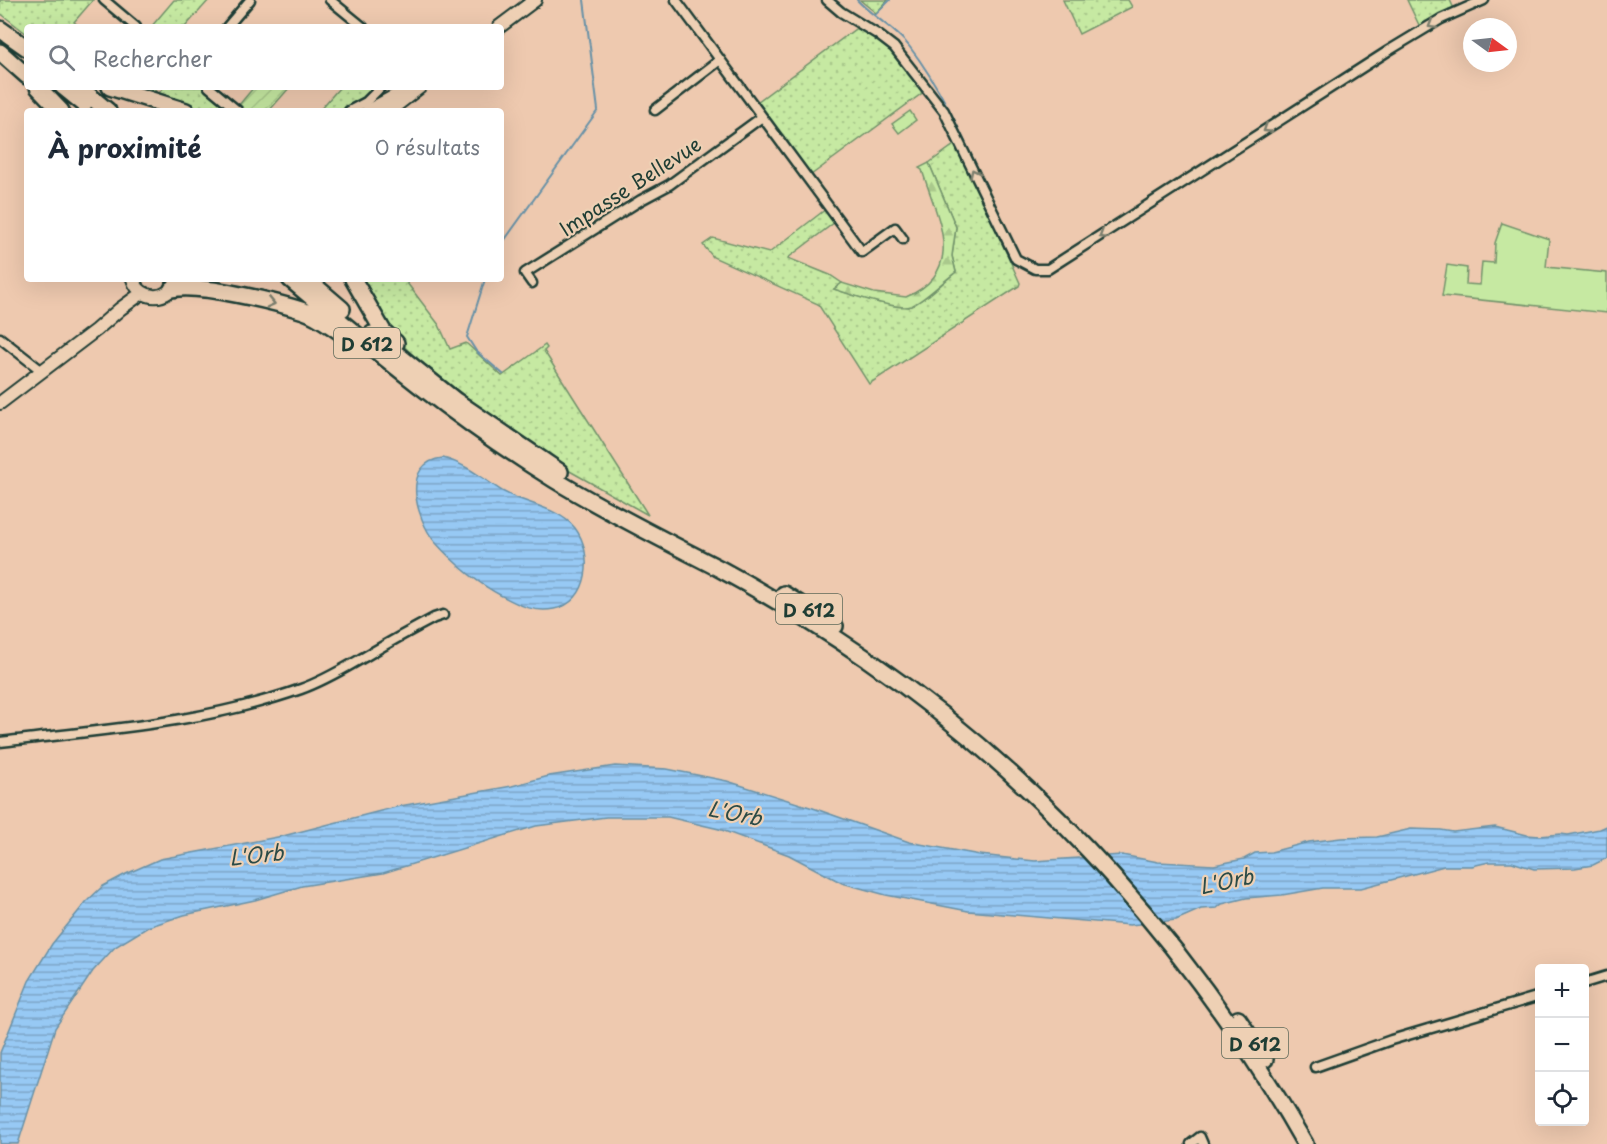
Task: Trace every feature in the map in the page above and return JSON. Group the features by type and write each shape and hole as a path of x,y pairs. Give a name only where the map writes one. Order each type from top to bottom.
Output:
{"highway":[{"path":"0,29 24,44"},
{"path":"0,41 24,58"},
{"path":"0,52 24,73"},
{"path":"41,90 59,108"},
{"path":"67,90 89,108"},
{"path":"83,90 104,108"},
{"path":"120,90 176,108"},
{"name":"D 612","path":"294,282 450,403 576,482 754,576 855,639 909,677 964,721 1072,828 1112,862 1252,1039 1316,1144"},
{"name":"D 612","path":"311,282 419,373 450,403"},
{"path":"174,284 292,308 315,316 347,337 428,401 450,403 447,387 383,331 354,282"},
{"name":"D 612","path":"1181,951 1238,1036 1305,1144"}],"main road":[{"path":"503,24 535,0"},
{"path":"393,108 416,90"},
{"path":"372,108 398,91"},
{"path":"120,309 131,282"},
{"path":"134,282 142,293 154,297 161,296 174,284"},
{"path":"0,403 142,293"}],"street":[{"path":"104,0 132,24"},
{"path":"230,24 250,0"},
{"path":"330,0 359,24"},
{"path":"676,0 862,252 896,228 903,239"},
{"path":"827,0 894,47 944,111 1016,259 1035,270 1048,269 1441,19 1485,0"},
{"path":"655,110 720,60"},
{"path":"213,90 234,108"},
{"path":"355,108 366,102 378,90"},
{"name":"Impasse Bellevue","path":"532,282 525,273 641,200 669,185 762,117"},
{"path":"0,338 42,371"},
{"path":"0,742 143,725 256,703 311,685 337,673 442,615"},
{"path":"1589,981 1607,976"},
{"path":"1315,1067 1391,1040 1535,997"},
{"path":"1191,1144 1202,1140"}],"green space":[{"path":"0,0 93,0 74,22 76,24 24,24 24,32 0,13"},
{"path":"174,0 209,0 188,24 154,24"},
{"path":"860,0 888,0 876,13"},
{"path":"1063,0 1128,0 1132,7 1079,34"},
{"path":"1407,0 1450,0 1454,9 1420,27"},
{"path":"858,27 892,49 925,91 811,175 757,102"},
{"path":"134,90 156,90 159,93 162,90 210,90 231,108 191,108"},
{"path":"252,90 287,90 272,108 242,108 239,105"},
{"path":"337,90 374,90 350,108 322,108"},
{"path":"910,111 916,120 899,133 892,124"},
{"path":"957,143 1020,283 1019,286 869,384 818,304 713,257 703,245 713,238 769,253 826,209 835,222 788,258 830,275 842,283 834,289 877,302 909,307 929,295 956,272 952,256 956,227 929,163"},
{"path":"929,163 956,227 952,256 956,272 922,299 905,307 873,301 834,289 842,283 874,293 906,297 925,286 937,272 942,257 943,241 940,223 922,170 919,168"},
{"path":"1502,223 1549,239 1546,267 1607,273 1607,313 1442,296 1447,265 1467,268 1466,284 1480,285 1482,262 1494,263 1495,243"},
{"path":"358,282 406,282 439,325 450,349 466,343 502,376 545,345 547,348 544,351 648,515 559,465 518,438 413,355 384,327"}],"water":[{"path":"443,458 467,468 502,491 560,515 575,528 585,550 586,563 585,576 575,597 566,605 554,609 540,610 527,607 484,585 442,550 422,520 416,493 421,470 430,462"},
{"name":"L'Orb","path":"615,766 667,769 727,781 909,842 980,855 1035,861 1122,855 1158,862 1214,865 1244,859 1255,853 1271,852 1309,842 1377,837 1411,829 1453,832 1495,827 1540,836 1568,835 1607,826 1607,858 1593,865 1575,868 1534,869 1512,862 1444,866 1361,888 1323,888 1246,898 1222,904 1217,908 1201,909 1176,920 1130,925 968,911 886,895 842,883 789,855 719,829 668,817 606,817 536,826 383,873 302,886 255,900 184,915 148,927 115,947 93,971 55,1028 18,1144 0,1144 0,1053 29,981 52,944 86,902 103,886 160,859 283,836 400,806 512,786 549,776"}],"waterway":[{"path":"504,241 598,110 584,0"},
{"path":"857,0 891,28 909,46 923,65 957,125 996,209"},
{"path":"875,15 890,0"},
{"path":"484,282 467,337 476,351 503,374"}]}
